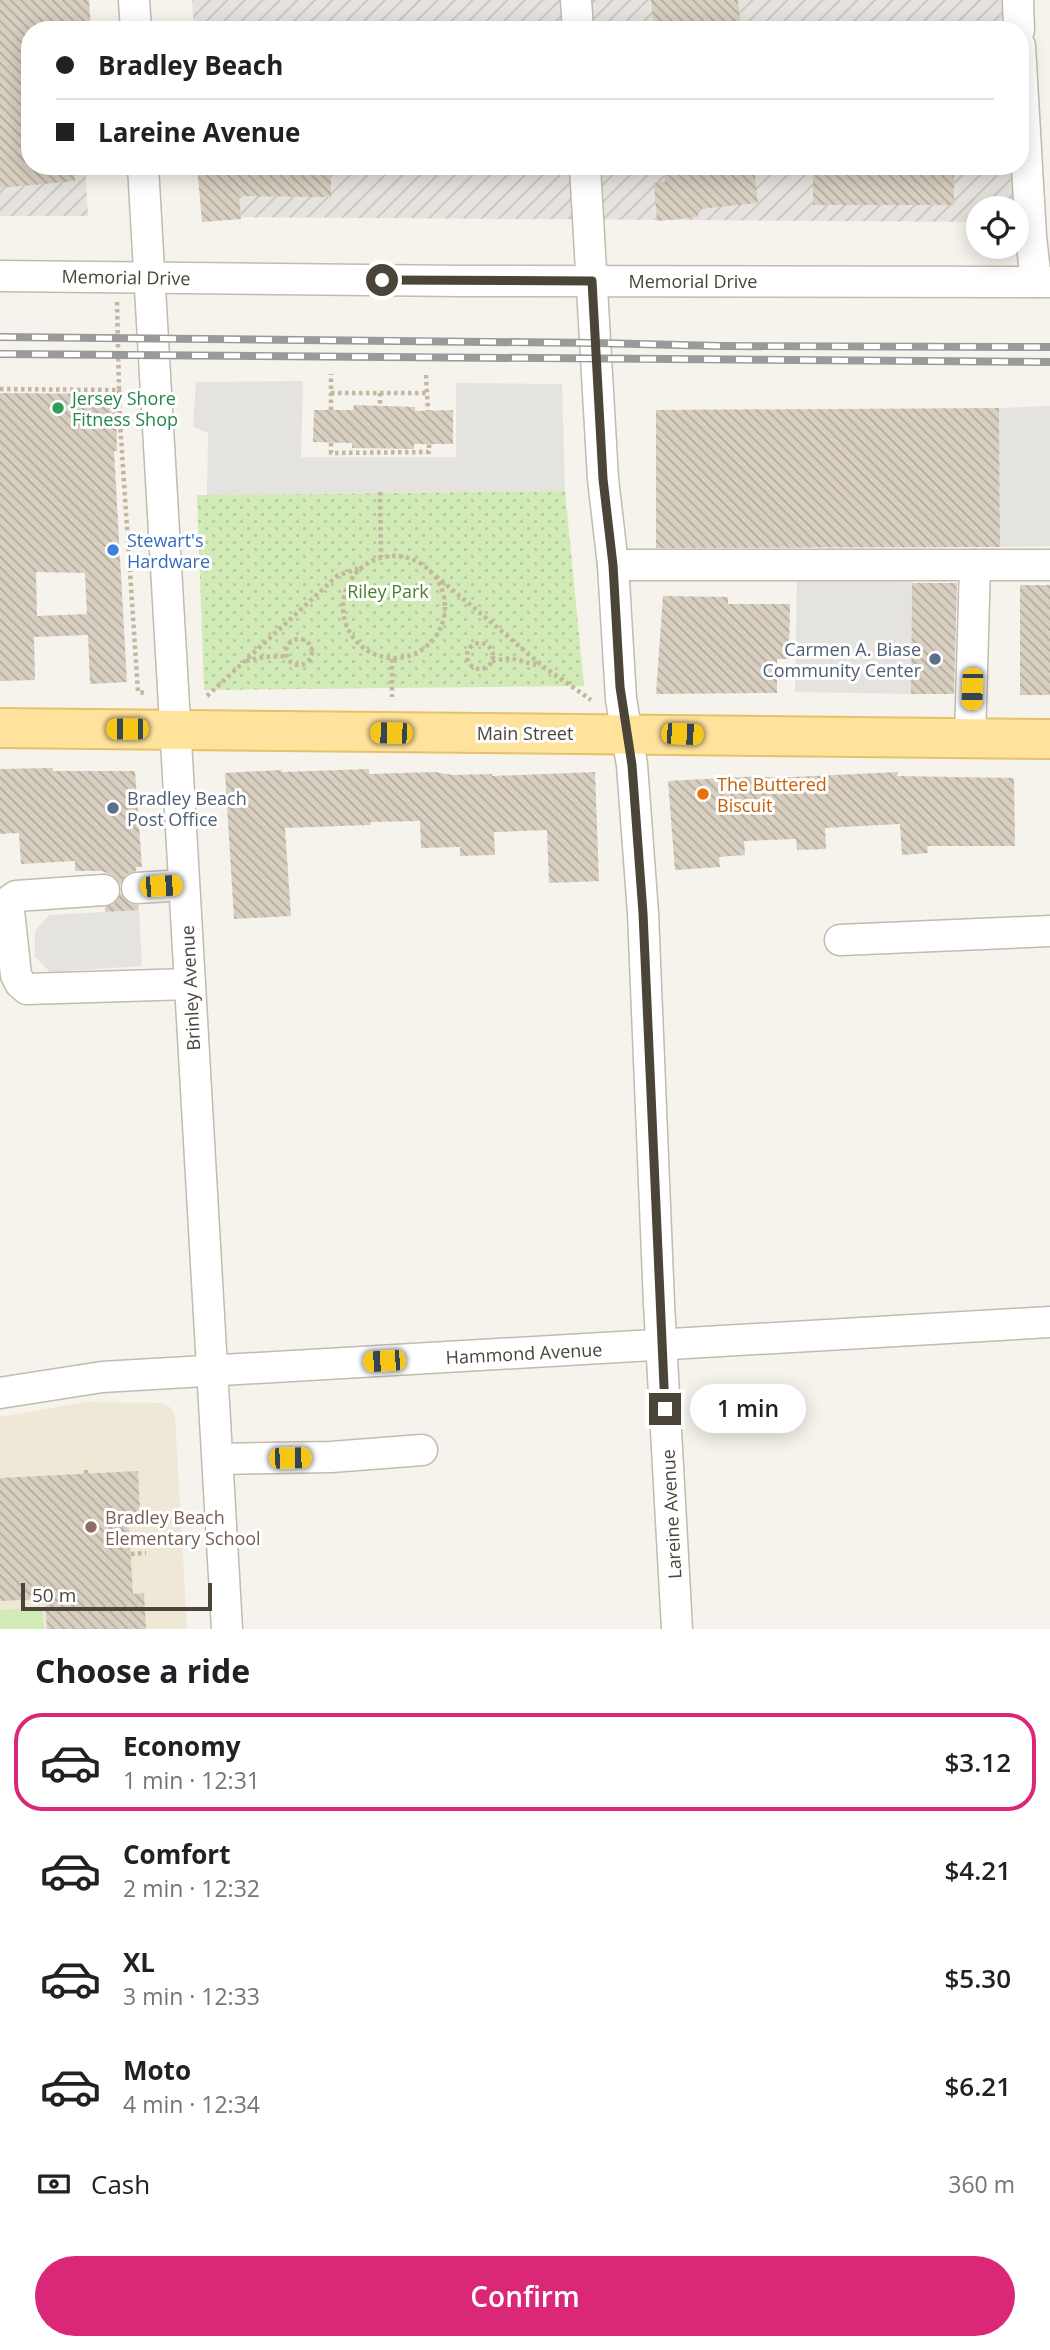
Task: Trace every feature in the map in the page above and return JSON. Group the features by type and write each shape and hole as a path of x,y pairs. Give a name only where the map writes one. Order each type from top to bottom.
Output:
{"main road":[{"name":"Main Street","path":"0,728 1050,739"}],"street":[{"path":"134,0 135,21"},
{"path":"576,0 577,21"},
{"path":"1018,0 1019,21"},
{"name":"Brinley Avenue","path":"144,175 227,1629"},
{"name":"Lareine Avenue","path":"586,175 603,479 613,565 620,687 632,765 643,913 661,1345 677,1629"},
{"path":"1027,175 1031,236 1043,282"},
{"name":"Memorial Drive","path":"0,276 1043,282"},
{"path":"613,565 1050,565"},
{"path":"970,738 975,565"},
{"path":"137,888 184,885"},
{"path":"104,890 16,896 8,902 16,975 20,983 27,989 190,984"},
{"path":"840,940 1050,931"},
{"name":"Hammond Avenue","path":"0,1393 102,1377 1050,1322"},
{"path":"218,1459 331,1457 422,1450"}],"path":[{"path":"117,301 118,423 138,692 151,694"},
{"path":"331,374 331,410"},
{"path":"426,375 428,411"},
{"path":"0,389 118,390"},
{"path":"331,393 426,393"},
{"path":"380,393 380,406"},
{"path":"331,443 331,453 429,452 429,444"},
{"path":"380,492 382,557"},
{"path":"207,696 337,576 382,557 396,555 422,564 544,667 591,699"},
{"path":"360,568 349,581 343,598 343,615 349,632 360,646 375,655 392,659 409,657 424,649 436,637 443,621 445,604 442,588 433,573"},
{"path":"297,639 306,640 312,647 312,656 303,664 291,662 287,656 287,647 297,639"},
{"path":"492,661 493,652 488,645 480,642 469,649 467,657 474,667 487,667 492,661 510,658 544,667"},
{"path":"245,661 287,656"},
{"path":"392,659 392,697"},
{"path":"131,1554 146,1553"}],"shaded area":[{"path":"0,0 21,21 21,175 86,175 88,216 0,216"},
{"path":"192,0 1011,0 1012,21 193,21"},
{"path":"203,175 1019,175 1018,196 966,196 966,222 205,217"},
{"path":"303,381 301,457 456,457 456,383 562,384 565,491 207,495 208,433 193,427 196,382"},
{"path":"1050,406 1050,546 1000,547 999,408"},
{"path":"797,580 912,582 911,694 795,692"},
{"path":"139,910 142,966 50,972 35,957 35,931 49,915"},
{"name":"Bradley Beach Elementary School","path":"86,1402 162,1403 170,1407 175,1415 187,1629 0,1629 0,1417"}],"green space":[{"name":"Riley Park","path":"565,491 584,686 204,690 197,495"},
{"path":"42,1607 44,1629 0,1629 0,1610"}],"building":[{"path":"0,0 89,0 90,21 21,21 21,175 75,175 75,181 0,188"},
{"path":"651,0 738,0 740,21 653,21"},
{"path":"198,175 331,175 331,197 239,196 241,219 202,222"},
{"path":"664,175 755,175 758,203 698,209 698,217 657,221 654,183 665,182"},
{"path":"813,175 954,175 954,205 813,205"},
{"path":"0,393 116,394 117,451 114,451 127,682 90,684 88,635 34,637 35,680 0,681","holes":["36,572 85,573 87,614 37,616"]},
{"path":"354,405 415,407 415,411 453,410 453,444 414,444 414,449 352,448 352,443 313,442 314,410 353,410"},
{"path":"999,408 1000,547 656,548 656,410"},
{"name":"Carmen A. Biase Community Center","path":"912,583 957,583 954,694 911,694"},
{"path":"1020,585 1050,585 1050,695 1020,695"},
{"path":"663,596 728,597 728,604 790,604 789,659 777,659 777,693 656,694"},
{"path":"53,768 53,771 135,771 142,867 136,867 136,871 127,874 120,885 112,875 102,871 75,871 75,861 21,864 19,833 0,834 0,769"},
{"path":"369,769 369,774 435,772 492,776 595,772 599,881 549,883 547,830 494,832 495,855 460,856 460,847 421,848 420,821 285,828 291,916 234,919 225,773"},
{"path":"898,772 897,776 1014,778 1015,846 927,846 928,853 902,855 900,824 825,828 826,849 797,850 796,839 744,841 745,855 719,857 720,867 675,870 668,781"},
{"path":"121,893 129,903 138,905 139,910 105,912 105,907 114,904"},
{"path":"138,1471 140,1513 128,1513 133,1594 144,1593 146,1629 47,1629 45,1599 0,1601 0,1478"}],"railway":[{"path":"0,337 721,346 1050,347"},
{"path":"0,354 1050,362"}],"place":[{"name":"Jersey Shore Fitness Shop","path":"58,408"},
{"name":"Stewart's Hardware","path":"113,550"},
{"name":"Carmen A. Biase Community Center","path":"935,659"},
{"name":"The Buttered Biscuit","path":"703,794"},
{"name":"Bradley Beach Post Office","path":"113,808"},
{"name":"Bradley Beach Elementary School","path":"91,1527"}],"route":[{"path":"382,280 592,281 603,479 613,565 621,699 632,765 643,913 665,1409"}]}
